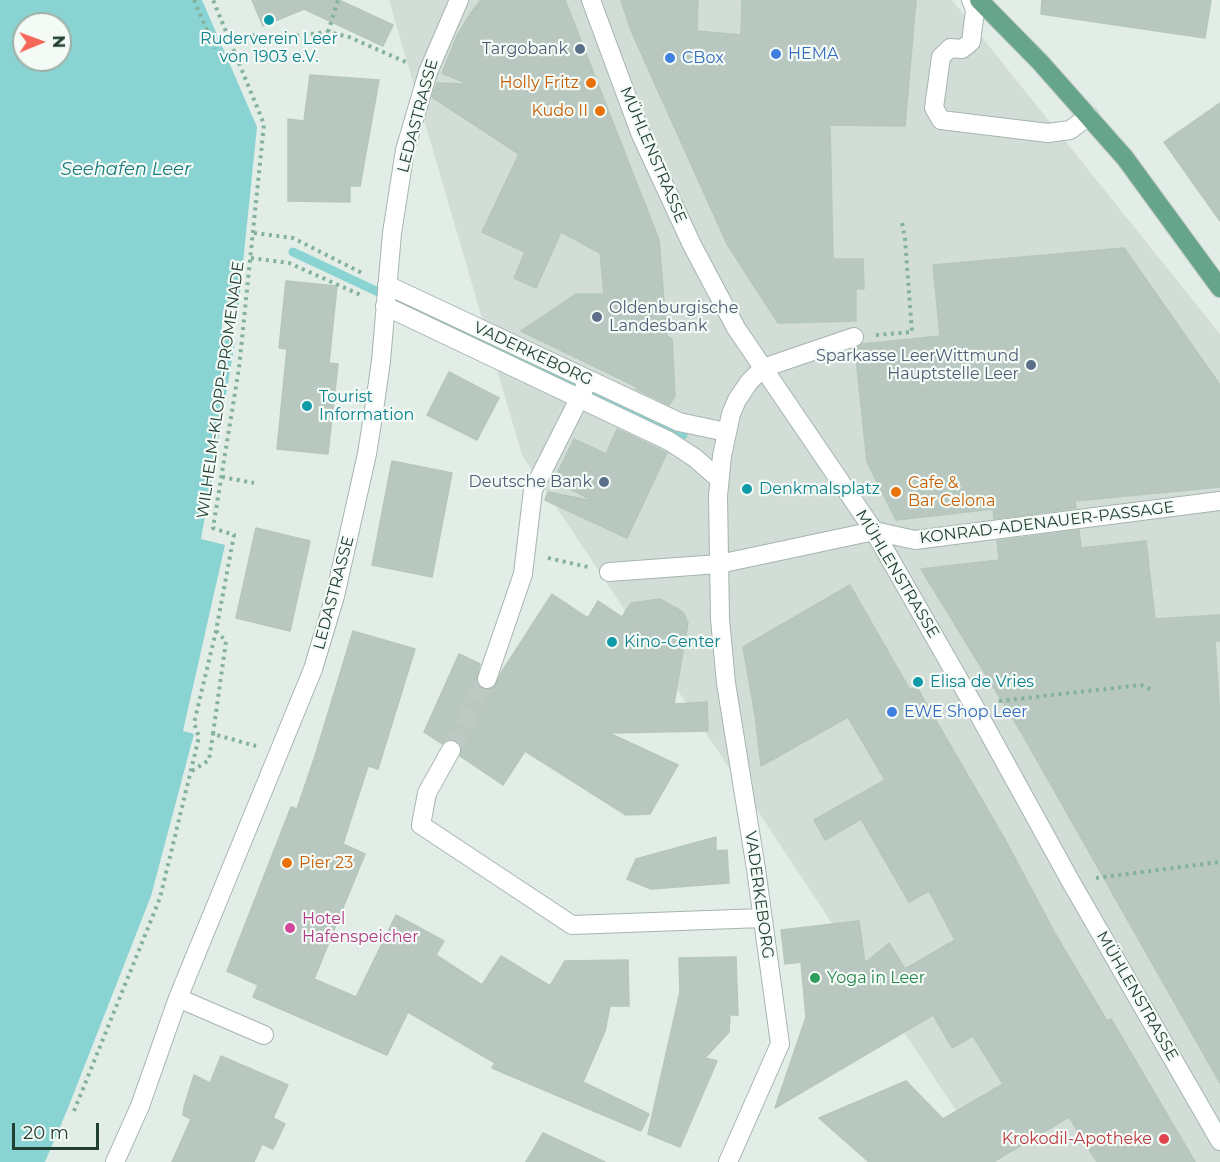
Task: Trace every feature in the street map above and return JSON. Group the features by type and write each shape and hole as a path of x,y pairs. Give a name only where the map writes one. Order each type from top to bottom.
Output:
{"main road":[{"path":"980,0 1089,116 1148,187 1220,288"}],"street":[{"name":"LEDASTRASSE","path":"115,1162 140,1106 178,998 313,669 335,596 367,454 381,361 392,232 405,150 428,72 459,0"},
{"name":"MÜHLENSTRASSE","path":"591,0 645,145 692,245 736,328 874,531 975,705 1071,882 1220,1141"},
{"path":"971,0 975,10 971,42 962,49 950,48 941,57 934,108 941,120 1048,133 1070,130 1089,116"},
{"name":"VADERKEBORG","path":"387,285 679,422 726,432"},
{"name":"VADERKEBORG","path":"385,306 669,441 719,479"},
{"path":"763,368 854,338"},
{"name":"VADERKEBORG","path":"728,1162 780,1044 726,683 720,619 719,479 726,432 736,400 763,368"},
{"path":"488,679 523,574 533,490 589,380"},
{"path":"669,441 679,422"},
{"name":"KONRAD-ADENAUER-PASSAGE","path":"874,531 915,540 1220,501"},
{"path":"609,572 719,564 874,531"},
{"path":"451,750 427,793 422,825 572,925 762,918"},
{"path":"178,998 264,1035"}],"path":[{"path":"194,0 215,49"},
{"name":"WILHELM-KLOPP-PROMENADE","path":"74,1111 160,898 199,737 194,723 216,631 234,534 213,528 239,368 264,124 213,0"},
{"path":"328,32 338,0"},
{"path":"229,37 251,35 276,38 328,32 349,37 428,72"},
{"path":"854,338 912,332 902,223"},
{"path":"254,233 292,238 387,285"},
{"path":"251,258 289,263 385,306"},
{"path":"222,477 254,483"},
{"path":"526,553 609,572"},
{"path":"191,772 209,760 226,641 216,631"},
{"path":"975,705 1141,685 1152,690"},
{"path":"213,734 280,752"},
{"path":"1071,882 1220,862"}],"shaded area":[{"path":"389,0 952,0 1220,334 1220,1162 990,1162 522,455"}],"water":[{"name":"Seehafen Leer","path":"0,0 202,0 257,127 238,311 228,313 222,326 226,337 235,342 201,539 225,545 183,731 194,734 151,896 45,1162 0,1162"}],"building":[{"path":"252,0 339,0 393,25 383,46 304,9 263,26"},
{"path":"481,0 565,0 659,240 667,336 672,339 675,396 669,405 521,331 576,294 604,294 600,253 561,232 536,288 514,278 525,252 482,232 519,154 432,97 437,83 468,84 442,73 457,36"},
{"path":"621,0 698,0 697,31 741,35 742,0 916,0 905,126 830,125 833,259 863,259 864,289 856,289 856,321 778,323 727,244 630,28"},
{"path":"1042,0 1211,0 1205,38 1041,14"},
{"path":"310,75 379,80 360,186 350,186 350,202 288,201 288,119 304,121"},
{"path":"1220,103 1220,221 1164,142"},
{"name":"Sparkasse LeerWittmund Hauptstelle Leer","path":"1124,248 1220,385 1220,487 1075,501 1076,508 994,519 993,509 896,520 867,462 855,348 863,344 940,336 933,265"},
{"name":"Tourist Information","path":"286,281 337,286 329,363 338,364 328,454 277,449 287,349 279,348"},
{"path":"449,372 499,398 477,440 427,415"},
{"name":"Deutsche Bank","path":"617,429 667,453 627,538 545,500 548,492 593,501 554,480 574,439 606,454"},
{"path":"392,461 452,473 432,577 372,565"},
{"path":"256,528 310,541 290,631 236,618"},
{"path":"1079,530 1081,548 1146,541 1155,619 1220,615 1220,641 1215,641 1220,719 1220,1083 1021,732 921,569 999,560 997,541"},
{"path":"850,585 910,690 916,686 1008,845 1057,937 1107,1021 1111,1019 1195,1162 1097,1162 1069,1117 993,1162 869,1162 819,1118 906,1081 943,1119 1003,1084 973,1036 952,1048 933,1015 775,1108 806,1017 801,962 785,964 781,930 859,921 865,963 889,943 905,969 955,940 929,891 909,902 861,819 825,840 814,820 885,780 848,717 761,766 743,647"},
{"path":"552,594 588,618 598,601 622,617 631,603 660,599 683,612 688,623 674,704 707,702 708,731 609,733 678,765 650,814 626,815 525,751 503,785 460,756 462,749 457,741 450,739 442,744 424,732 459,654 480,664 476,681 479,687 484,690 494,688 501,673"},
{"path":"353,631 415,649 378,769 368,766 343,844 365,854 314,979 356,997 396,915 444,941 436,955 482,985 501,956 550,986 565,961 628,960 629,1006 610,1006 605,1031 583,1082 649,1114 641,1131 492,1068 495,1063 408,1012 387,1055 253,997 258,985 227,971 291,807 297,809"},
{"path":"716,837 716,851 727,850 729,883 651,889 627,879 636,859"},
{"path":"736,957 738,1015 730,1015 729,1032 705,1058 717,1061 680,1147 648,1134 680,992 679,958"},
{"path":"221,1056 288,1085 273,1118 285,1124 273,1149 262,1144 254,1162 172,1162 191,1119 183,1115 194,1075 210,1083"},
{"path":"543,1133 605,1162 526,1162"}],"waterway":[{"path":"293,252 683,435"}],"tunnel":[{"path":"451,750 487,679"}],"place":[{"name":"Ruderverein Leer von 1903 e.V.","path":"269,20"},
{"name":"Targobank","path":"580,49"},
{"name":"HEMA","path":"776,54"},
{"name":"CBox","path":"670,58"},
{"name":"Holly Fritz","path":"591,83"},
{"name":"Kudo II","path":"600,111"},
{"name":"Oldenburgische Landesbank","path":"597,317"},
{"name":"Sparkasse LeerWittmund Hauptstelle Leer","path":"1031,365"},
{"name":"Tourist Information","path":"307,406"},
{"name":"Deutsche Bank","path":"604,482"},
{"name":"Denkmalsplatz","path":"747,489"},
{"name":"Cafe & Bar Celona","path":"896,492"},
{"name":"Kino-Center","path":"612,642"},
{"name":"Elisa de Vries","path":"918,682"},
{"name":"EWE Shop Leer","path":"892,712"},
{"name":"Pier 23","path":"287,863"},
{"name":"Hotel Hafenspeicher","path":"290,928"},
{"name":"Yoga in Leer","path":"815,978"},
{"name":"Krokodil-Apotheke","path":"1164,1139"}]}
